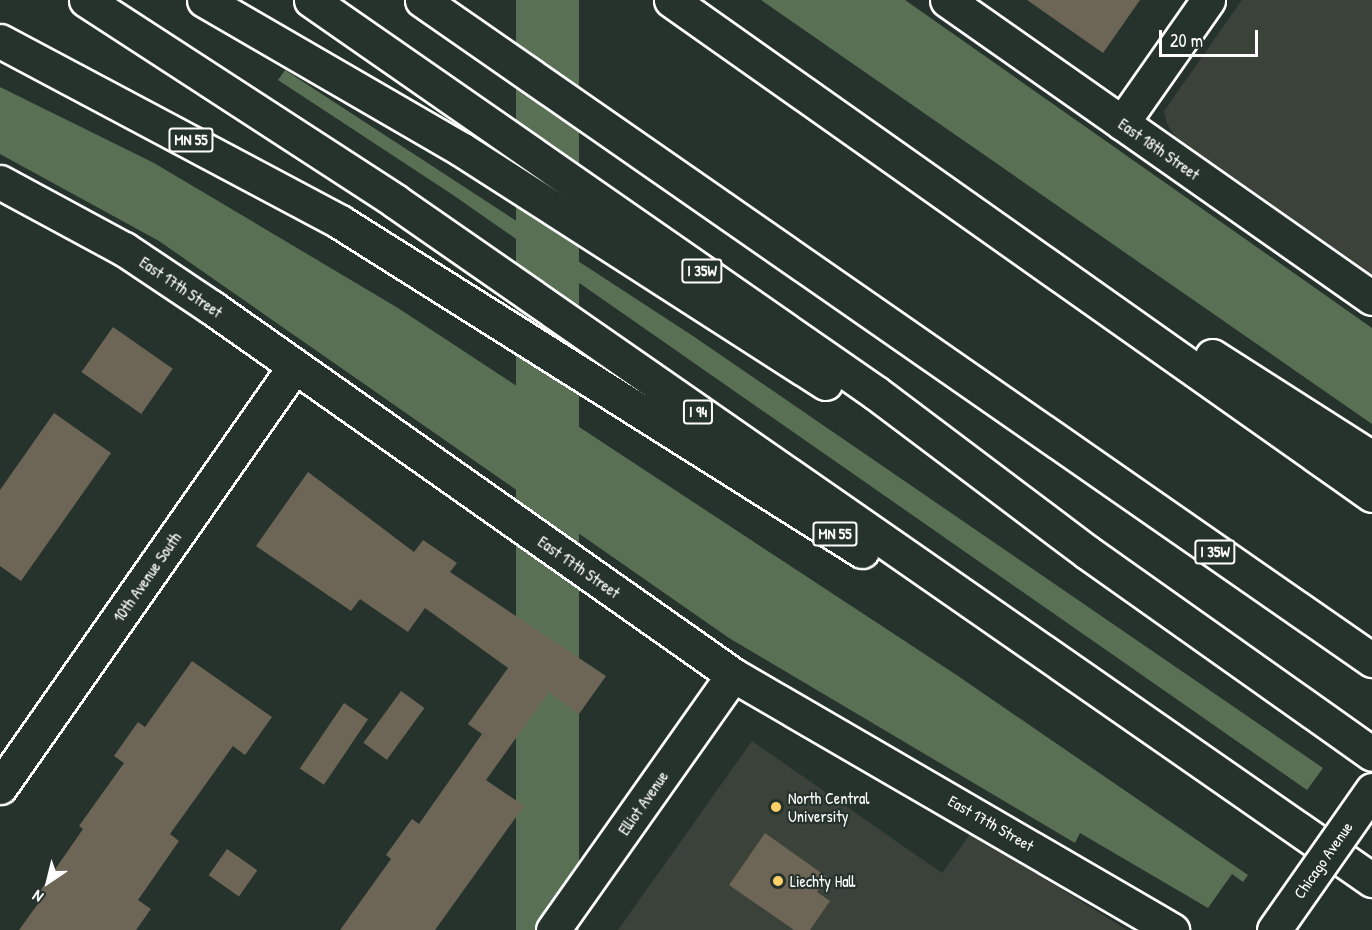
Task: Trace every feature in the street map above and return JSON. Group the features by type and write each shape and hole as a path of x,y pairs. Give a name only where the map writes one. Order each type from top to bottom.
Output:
{"main road":[{"name":"I 94","path":"86,0 395,201 1372,880"},
{"path":"204,0 460,149 1087,552"},
{"name":"I 35W","path":"311,0 876,393 1087,552 1372,754"},
{"name":"I 35W","path":"422,0 1372,660"},
{"path":"671,0 1372,495"},
{"name":"East 18th Street","path":"947,0 1372,298"},
{"path":"1122,123 1208,0"},
{"name":"MN 55","path":"5,43 213,151 412,265 1304,832"},
{"path":"828,109 1372,458"},
{"name":"East 17th Street","path":"0,182 124,249 733,675 1172,930"},
{"name":"10th Avenue South","path":"0,787 294,367"},
{"path":"1059,444 1372,632"},
{"name":"Elliot Avenue","path":"553,930 733,675"},
{"name":"Chicago Avenue","path":"1274,930 1372,790"}],"shaded area":[{"path":"1242,0 1372,0 1372,274 1176,138 1167,124 1164,111"},
{"name":"North Central University","path":"752,741 942,873 971,833 1127,930 618,930"}],"green space":[{"path":"516,0 579,0 579,930 516,930"},
{"path":"761,0 905,0 1372,328 1372,424"},
{"path":"285,70 693,336 1323,768 1307,790 453,195 278,80"},
{"path":"0,87 154,163 398,308 958,676 1248,875 1243,882 1232,874 1208,908 1080,833 1075,843 729,638 159,241 0,154"}],"building":[{"path":"1027,0 1140,0 1103,53"},
{"path":"113,327 173,369 141,414 81,372"},
{"path":"54,413 111,453 21,581 0,566 0,490"},
{"path":"308,472 414,552 423,540 457,563 450,572 606,676 579,714 549,692 486,780 524,806 435,930 340,930 391,859 386,855 412,819 419,824 482,734 468,724 508,668 425,608 408,632 360,599 351,611 256,546"},
{"path":"192,661 272,717 245,755 233,746 170,834 179,841 138,900 151,909 136,930 19,930 45,894 40,891 83,829 79,826 124,763 114,756 138,722 145,727"},
{"path":"401,691 424,708 387,760 363,743"},
{"path":"344,703 368,719 324,785 300,768"},
{"name":"Liechty Hall","path":"765,833 827,877 817,892 830,901 810,930 794,930 729,885"},
{"path":"227,849 257,870 239,896 209,875"}],"place":[{"name":"North Central University","path":"776,807"},
{"name":"Liechty Hall","path":"778,881"}]}
